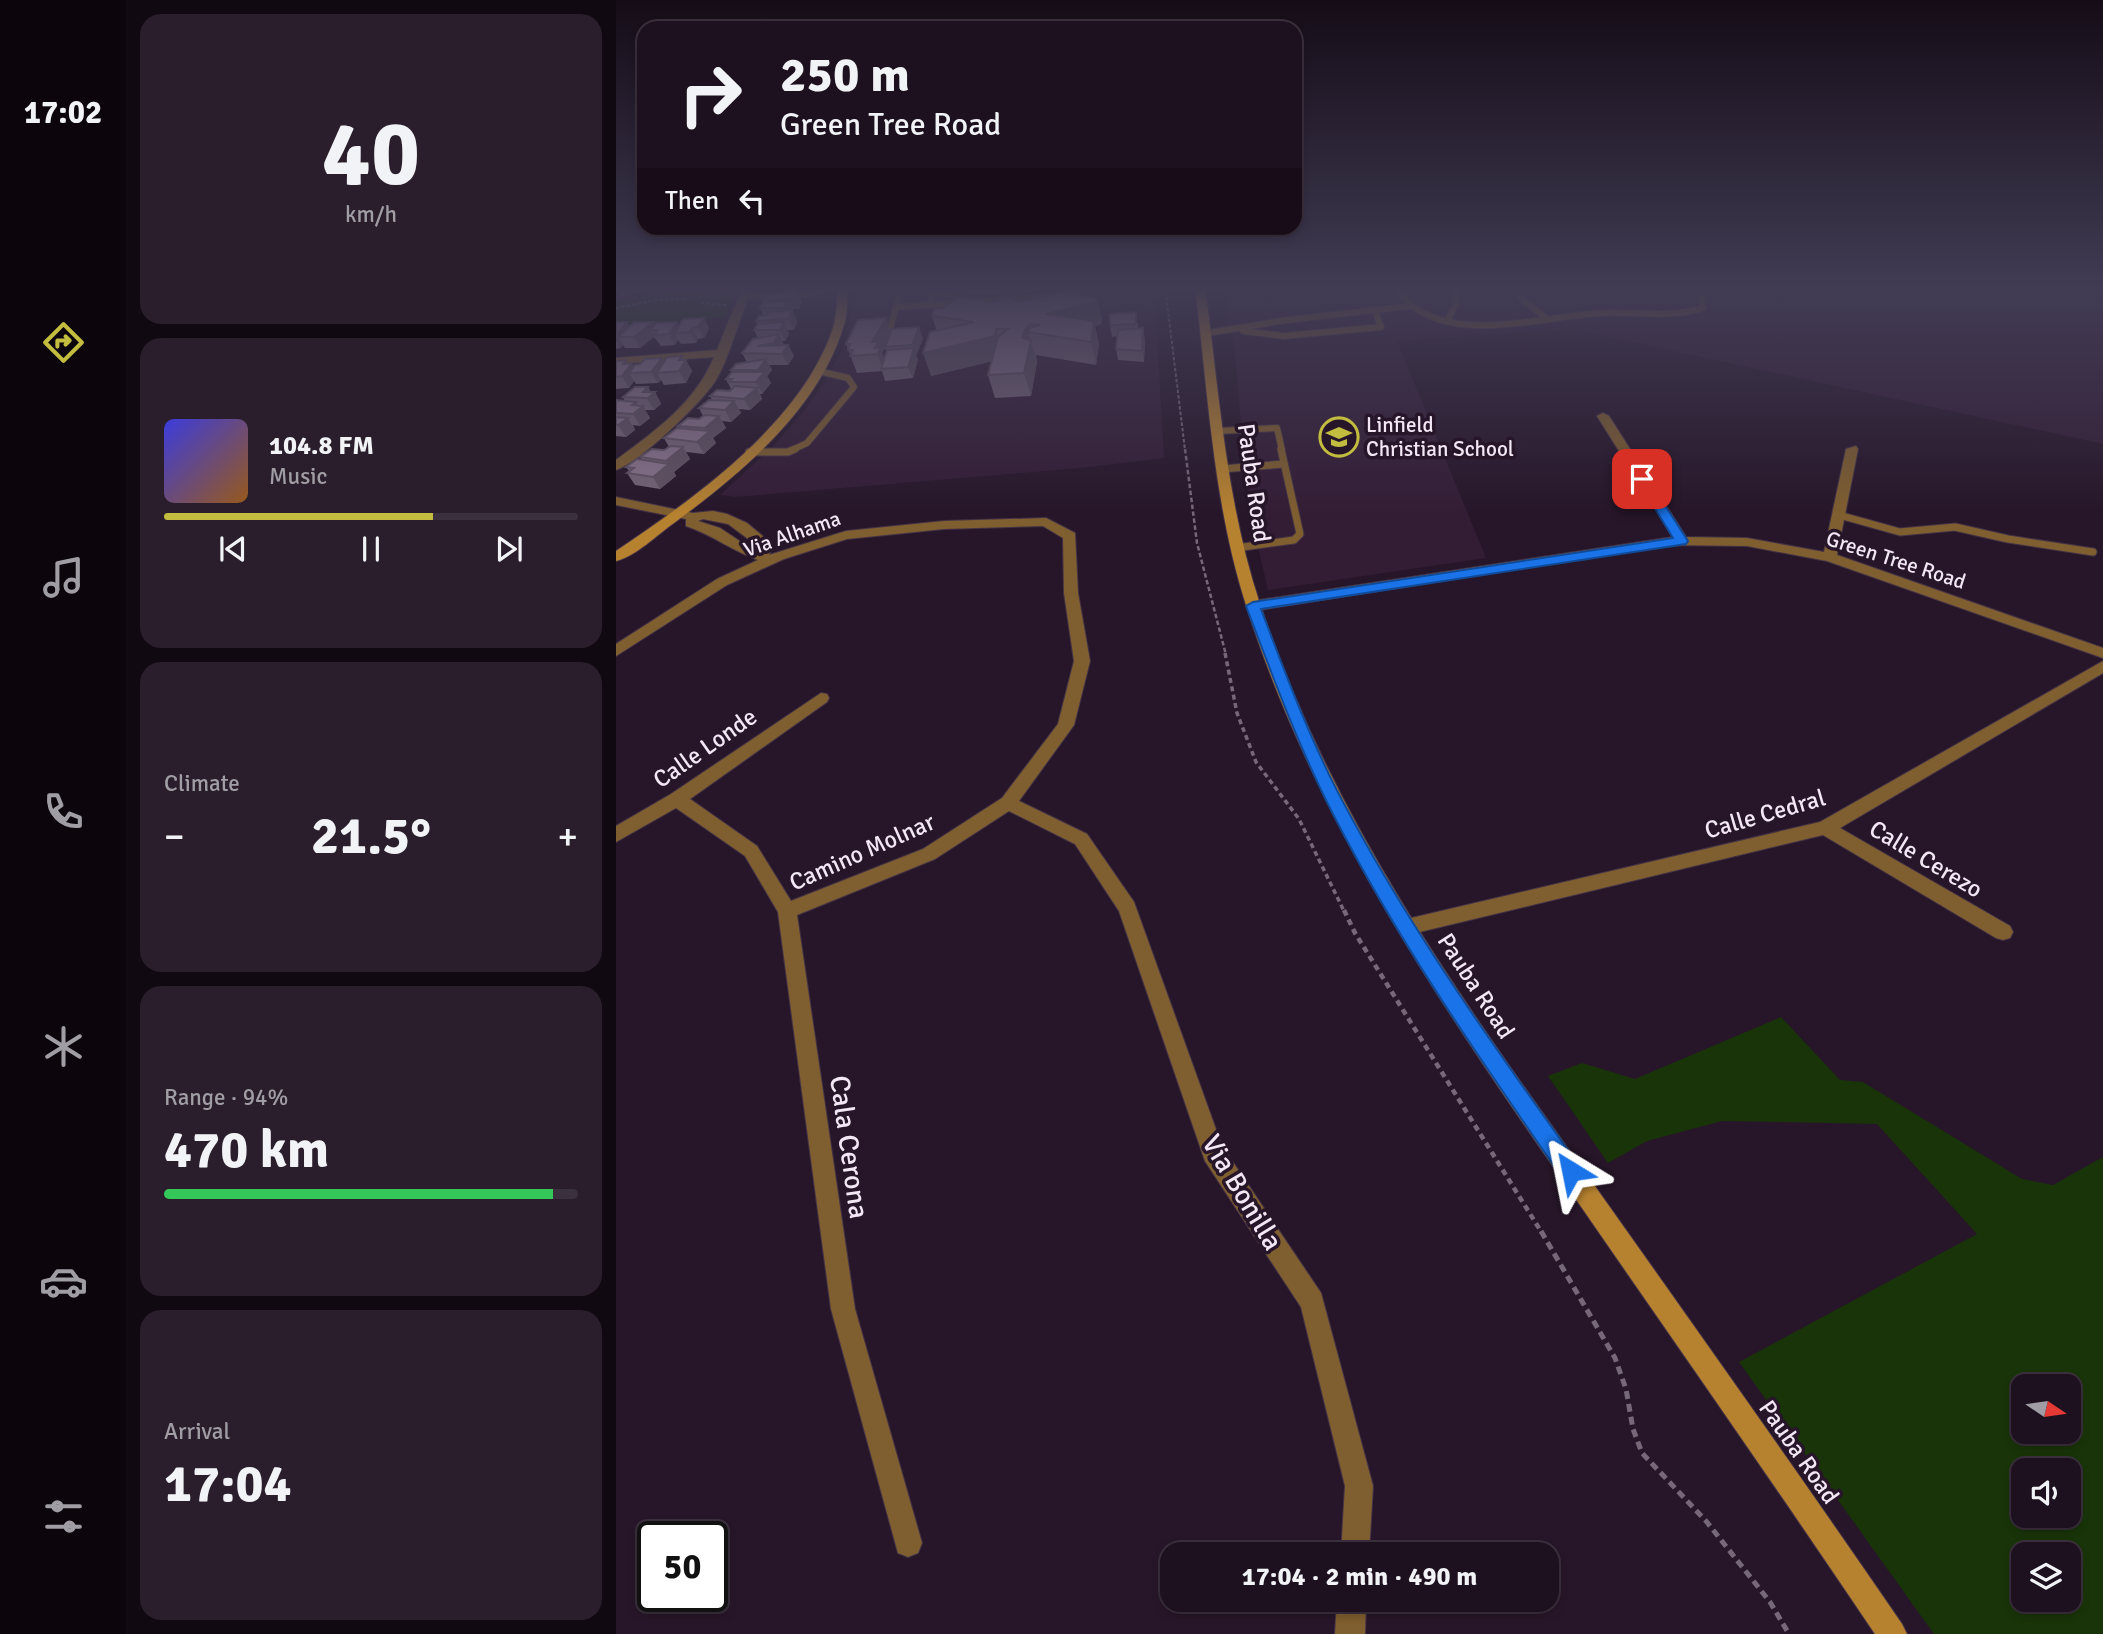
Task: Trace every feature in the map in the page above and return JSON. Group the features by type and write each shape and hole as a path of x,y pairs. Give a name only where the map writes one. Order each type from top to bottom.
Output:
{"main road":[{"path":"616,557 677,514 748,452 782,419 822,362"},
{"name":"Pauba Road","path":"1211,362 1222,469 1236,548 1253,606 1314,761 1342,815 1407,927 1509,1084 1892,1634"}],"street":[{"path":"616,466 668,426 709,382 719,362"},
{"path":"1603,416 1682,541"},
{"path":"1830,557 1852,449"},
{"path":"616,501 694,517 691,523 715,531 749,554 764,558"},
{"name":"Via Alhama","path":"616,650 764,558 846,535 944,525 1046,522"},
{"name":"Camino Molnar","path":"787,911 929,854 1008,803 1066,726 1082,661 1071,593 1070,536 1046,522"},
{"name":"Green Tree Road","path":"1253,606 1667,541 1747,542 1830,557 2103,653"},
{"name":"Calle Cedral","path":"1407,927 1825,828 2103,666"},
{"name":"Calle Londe","path":"616,835 677,799 821,698"},
{"name":"Cala Cerona","path":"677,799 751,851 787,911 843,1310 908,1543"},
{"name":"Via Bonilla","path":"1008,803 1081,839 1127,908 1213,1153 1311,1302 1359,1486 1356,1542"},
{"name":"Calle Cerezo","path":"1825,828 2003,932"},
{"path":"1350,1634 1351,1612"}],"lane":[{"path":"748,452 788,452 807,443 854,387 848,378 818,371"},
{"path":"1219,431 1277,428 1300,534 1294,540 1236,548"},
{"path":"1222,469 1284,464"},
{"path":"1839,515 1900,532 1955,527 2008,540 2094,552"}],"path":[{"path":"1174,362 1197,543 1233,684 1237,713 1256,762 1299,819 1354,933 1580,1294 1615,1358 1626,1389 1633,1429 1642,1453 1706,1521 1770,1602 1789,1634"}],"shaded area":[{"path":"835,362 1158,362 1164,458 1080,468 736,497 720,495 771,448 804,411"},
{"path":"1236,362 1406,362 1486,558 1268,590 1249,507"},
{"path":"1726,362 2103,362 2103,444"}],"green space":[{"path":"1781,1017 1840,1080 1863,1082 2022,1179 2053,1185 2103,1157 2103,1634 1934,1634 1739,1362 1977,1234 1877,1124 1722,1121 1647,1141 1608,1163 1548,1076 1582,1063 1635,1079"}],"building":[{"path":"616,362 632,363 622,376 616,377"},
{"path":"659,362 651,372 629,373 635,365"},
{"path":"664,362 685,362 679,371 657,373"},
{"path":"764,362 758,370 731,370 736,364"},
{"path":"883,362 909,362 908,367 881,369"},
{"path":"991,362 1026,362 1024,373 988,375"},
{"path":"732,372 765,372 756,382 729,382 732,379 726,379"},
{"path":"735,386 757,388 744,399 710,396 717,390 730,391"},
{"path":"635,387 648,387 643,392 655,392 648,398 623,397"},
{"path":"616,400 636,402 632,405 643,406 633,414 616,413"},
{"path":"709,400 734,401 725,410 699,408"},
{"path":"705,415 719,416 705,428 678,426 688,418 699,419"},
{"path":"616,417 628,418 616,425"},
{"path":"677,428 710,431 697,442 664,438"},
{"path":"671,446 683,447 666,461 640,457 652,449 664,450"},
{"path":"637,459 669,464 653,477 627,473 634,468 626,467"}],"place":[{"name":"Linfield Christian School","path":"1339,437"}],"route":[{"path":"1571,1171 1509,1084 1407,927 1342,815 1292,710 1253,606 1667,541 1682,541 1642,479"}]}
